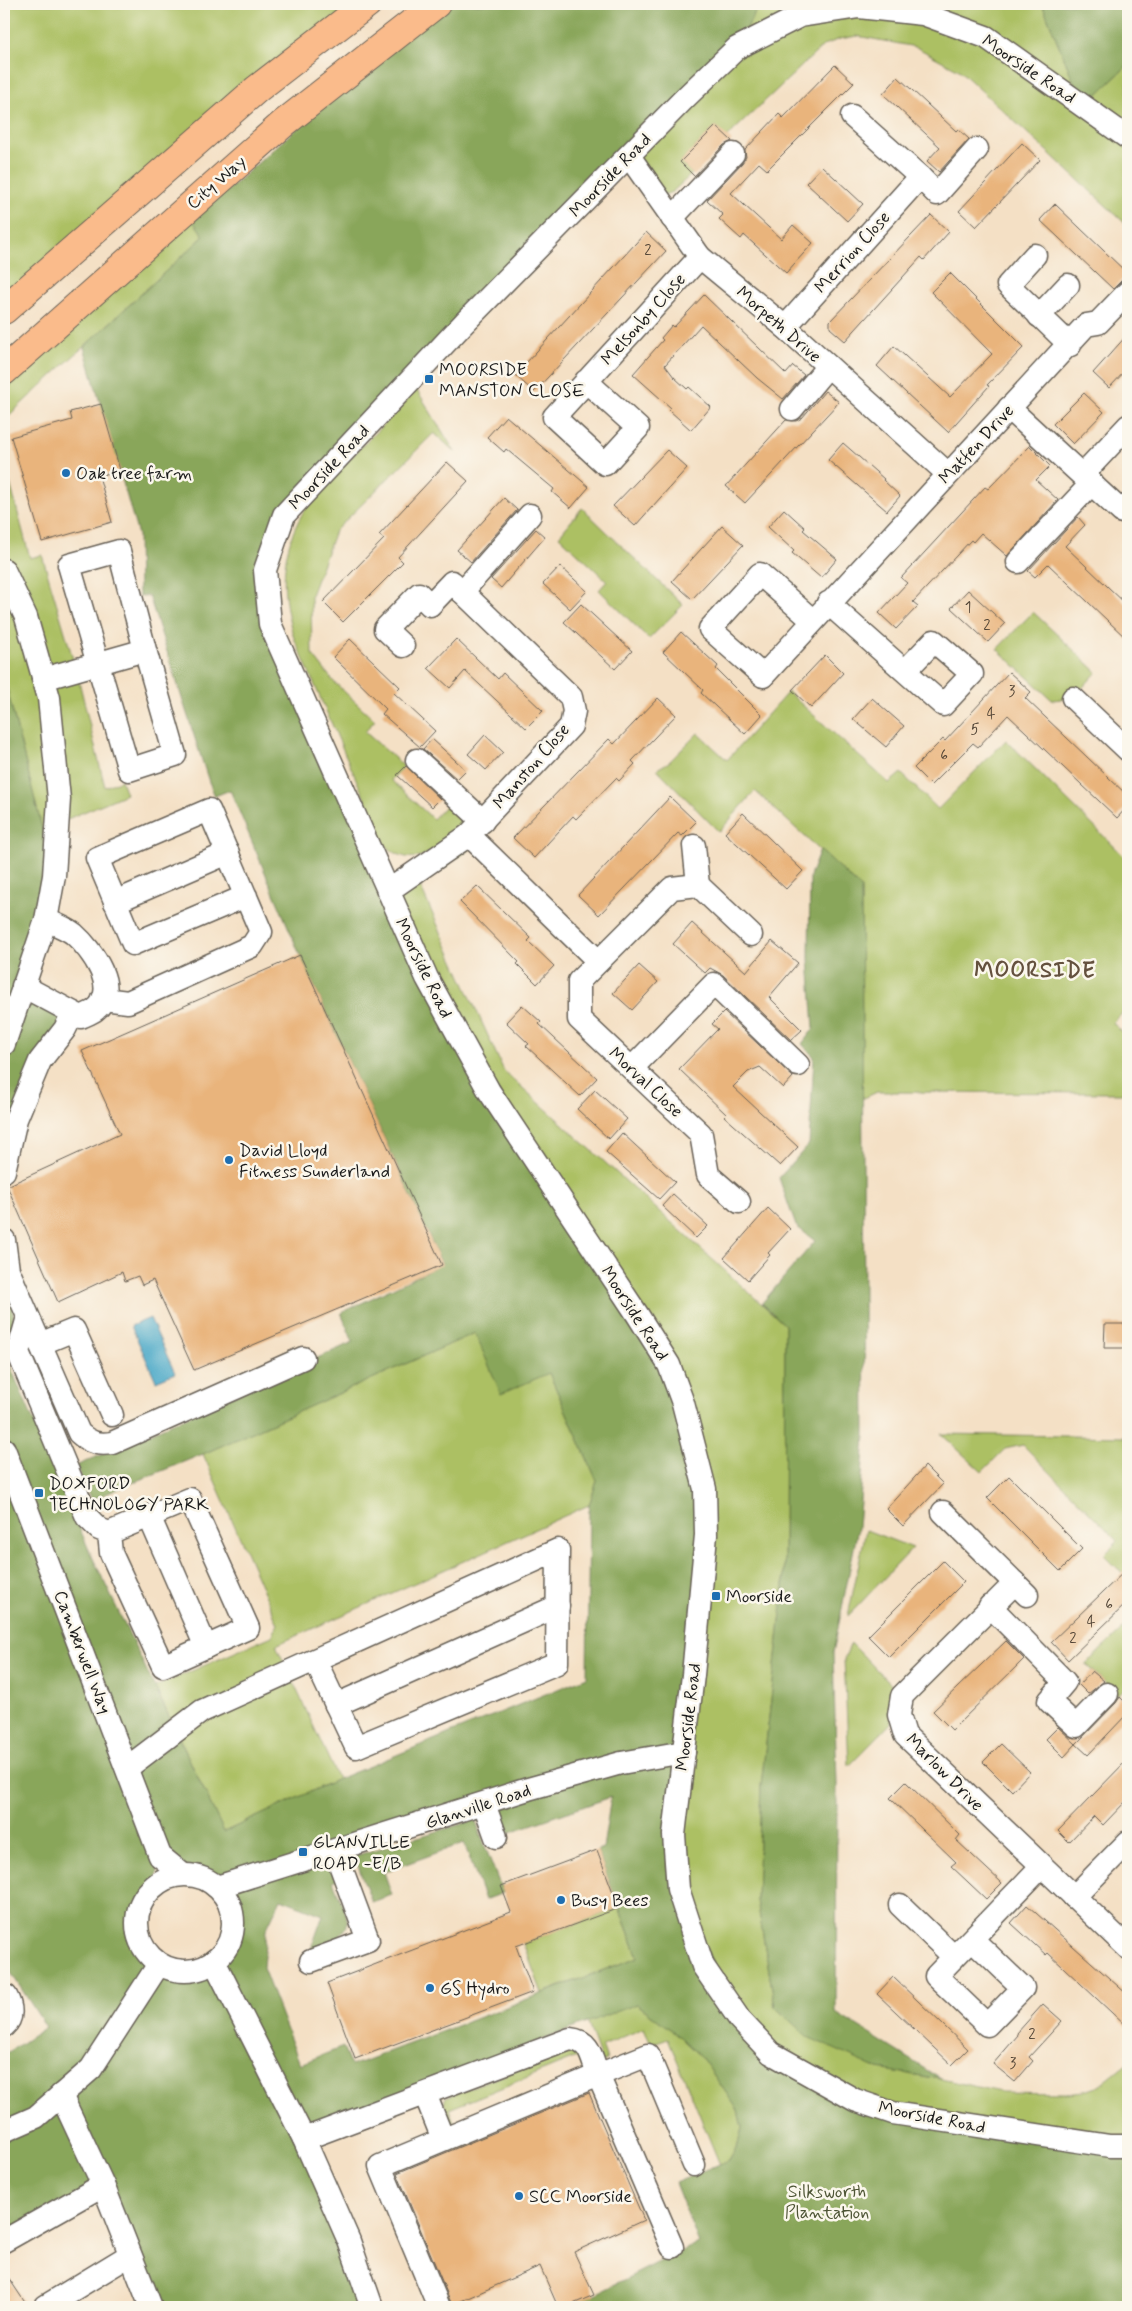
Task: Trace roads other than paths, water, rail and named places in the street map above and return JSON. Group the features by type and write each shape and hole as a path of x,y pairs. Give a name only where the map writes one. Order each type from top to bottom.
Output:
{"main road":[{"path":"4,310 257,89 367,4"},
{"name":"City Way","path":"4,371 284,123 436,4"}],"street":[{"name":"Moorside Road","path":"1125,133 986,37 923,14 860,7 800,16 737,48 685,98 458,329 297,500 284,515 265,570 270,624 427,978 489,1091 669,1365 683,1403 705,1489 706,1535 674,1835 678,1889 703,1966 740,2020 770,2053 854,2100 893,2113 1110,2146 1128,2146"},
{"path":"852,116 937,194 978,149"},
{"path":"672,218 733,154"},
{"name":"Morpeth Drive","path":"630,156 700,257 785,327 948,474"},
{"name":"Merrion Close","path":"785,327 920,178"},
{"path":"1035,255 1008,285 1070,345"},
{"name":"Melsonby Close","path":"586,381 700,257"},
{"path":"1039,316 1068,285"},
{"name":"Matfen Drive","path":"812,620 760,574 710,629 763,676 812,620 1086,326 1098,323 1128,292"},
{"path":"792,409 828,366"},
{"path":"1010,408 1087,479 1125,509"},
{"path":"1018,562 1128,426"},
{"path":"403,646 385,629 419,594 434,608 452,582 462,592 530,515"},
{"path":"119,551 175,755 129,770 98,663 69,565 119,551"},
{"path":"4,570 26,617 49,698 59,799 54,876 46,920 4,1044"},
{"name":"Manston Close","path":"388,892 476,828 571,726 574,710 570,697 462,592"},
{"path":"828,603 905,671"},
{"path":"44,679 145,650"},
{"path":"1073,698 1128,750"},
{"path":"417,760 476,828 598,961"},
{"path":"103,999 128,1002 252,946 261,932 246,896 228,853 209,810 97,858 133,944 246,896"},
{"path":"694,846 698,885 751,935"},
{"path":"115,902 228,853"},
{"name":"Morval Close","path":"698,885 672,888 580,981 580,1019 701,1134 708,1175 738,1202"},
{"path":"23,986 81,1016 96,1010 103,999 106,980 95,957 73,933 46,920"},
{"path":"632,1068 714,984 798,1065"},
{"path":"4,1171 16,1119 40,1061 65,1029 73,1013"},
{"path":"4,1240 8,1270 79,1433 86,1440 98,1445 112,1443 303,1358"},
{"path":"28,1317 18,1352 87,1517 99,1529 109,1533 190,1499 248,1628 163,1666 111,1553 109,1533"},
{"path":"40,1344 74,1330 112,1415"},
{"name":"Camberwell Way","path":"4,1450 128,1768 160,1856"},
{"name":"Marlow Drive","path":"944,1512 1021,1589 990,1606 902,1696 899,1715 905,1735 1128,1948"},
{"path":"149,1516 206,1647"},
{"path":"128,1768 202,1711 558,1550 557,1663 356,1747 315,1660"},
{"path":"336,1704 558,1606"},
{"path":"990,1606 1065,1682 1049,1701 1076,1726 1107,1694"},
{"name":"Glanville Road","path":"217,1887 621,1763 684,1752"},
{"path":"484,1804 496,1838"},
{"path":"1074,1897 1128,1842"},
{"path":"311,1961 368,1940 335,1851"},
{"path":"154,1886 160,1856 182,1874"},
{"path":"972,1939 1023,1988 986,2025 936,1976 1042,1867"},
{"path":"182,1874 199,1876 217,1887 228,1900 233,1916 228,1944 214,1961 199,1969 185,1971 168,1968 159,1964 142,1945 137,1929 137,1914 143,1898 154,1886 168,1877 182,1874"},
{"path":"900,1905 954,1957"},
{"path":"214,1961 304,2139 349,2241 372,2307"},
{"path":"4,2131 36,2117 91,2069 159,1964"},
{"path":"4,2026 9,2022 11,2014 10,2003 6,1996"},
{"path":"304,2139 570,2039 578,2040 586,2044 672,2247"},
{"path":"439,2307 380,2166 648,2055 694,2165"},
{"path":"425,2094 443,2139"},
{"path":"61,2095 103,2185 151,2307"},
{"path":"4,2242 103,2185"},
{"path":"46,2306 130,2255"}],"water":[{"path":"150,1318 175,1373 156,1381 131,1326"}],"place":[{"name":"MOORSIDE MANSTON CLOSE","path":"429,379"},
{"name":"Oak tree farm","path":"66,473"},
{"name":"David Lloyd Fitness Sunderland","path":"229,1160"},
{"name":"DOXFORD TECHNOLOGY PARK","path":"39,1493"},
{"name":"Moorside","path":"716,1596"},
{"name":"GLANVILLE ROAD -E/B","path":"303,1852"},
{"name":"Busy Bees","path":"561,1900"},
{"name":"GS Hydro","path":"430,1988"},
{"name":"SCC Moorside","path":"519,2196"}],"district":[{"name":"MOORSIDE","path":"1035,969"}],"park label":[{"name":"Silksworth Plantation","path":"827,2201"}]}
